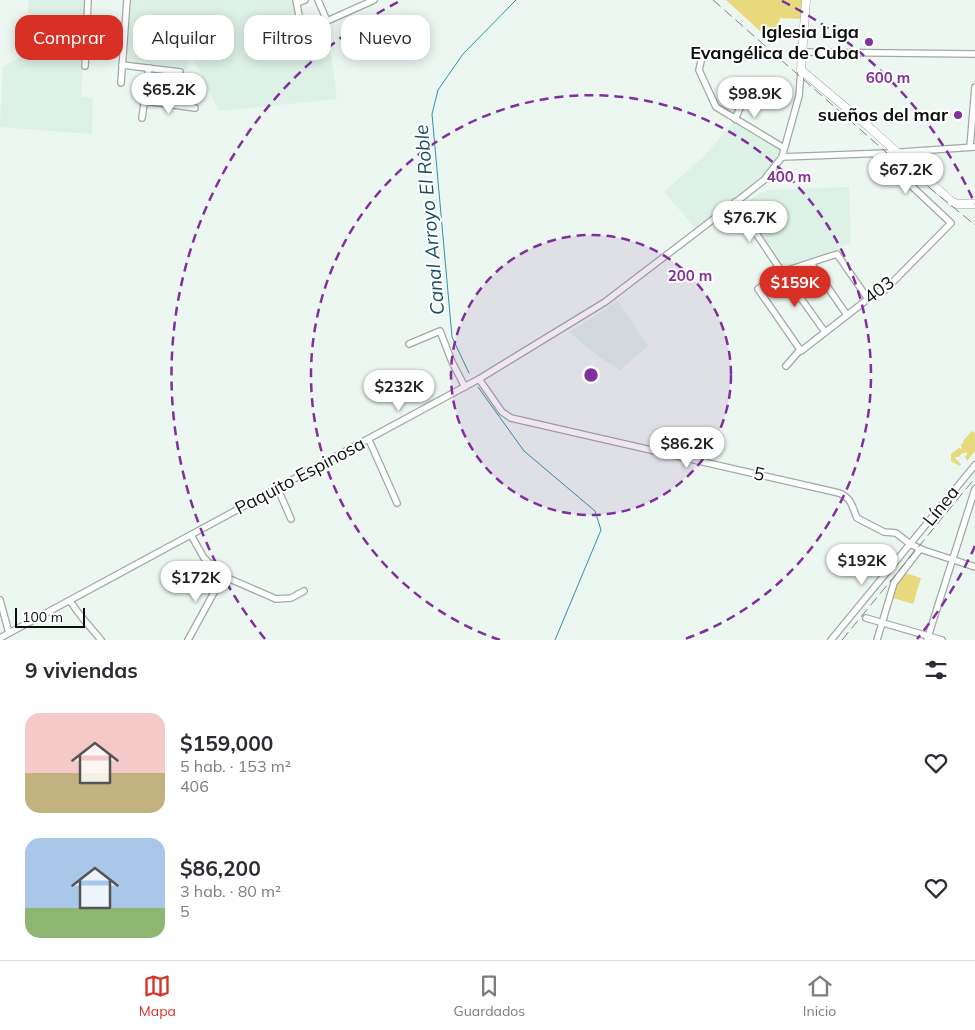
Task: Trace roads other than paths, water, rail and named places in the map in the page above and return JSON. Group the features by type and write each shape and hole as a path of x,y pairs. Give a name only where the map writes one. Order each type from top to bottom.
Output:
{"main road":[{"path":"806,0 801,70 869,127 952,202 957,204 975,204"}],"street":[{"path":"87,15 88,0"},
{"path":"123,50 127,0"},
{"path":"299,15 297,2 305,0"},
{"path":"318,0 327,21 374,0"},
{"path":"802,52 975,54"},
{"path":"702,57 699,70 716,107 784,148"},
{"path":"86,60 86,66"},
{"path":"120,83 122,60"},
{"path":"122,65 180,72"},
{"path":"142,118 150,68"},
{"path":"801,70 799,96 782,157 874,154 973,147 975,87"},
{"path":"735,119 751,84"},
{"path":"145,102 195,108"},
{"name":"403","path":"786,366 800,350 877,292 885,290 951,223 902,177 874,154"},
{"name":"Paquito Espinosa","path":"0,638 465,387 605,302 764,180 782,157"},
{"path":"735,202 825,332"},
{"path":"800,350 758,288 782,272 837,254 868,299"},
{"path":"811,263 847,315"},
{"path":"409,344 440,331 452,362 465,387"},
{"name":"5","path":"479,379 502,412 511,418 839,493 850,501 857,518 884,532 896,533 920,549 975,567"},
{"path":"369,440 397,503"},
{"name":"Línea","path":"830,640 975,465"},
{"path":"277,488 291,519"},
{"path":"928,638 975,489"},
{"path":"192,535 204,558 223,576 276,599 291,598 304,592"},
{"path":"877,640 894,583 920,549"},
{"path":"188,640 223,576"},
{"path":"0,600 8,633"},
{"path":"70,601 80,616 101,640"},
{"path":"866,618 928,638 942,640"}],"waterway":[{"name":"Canal Arroyo El Roble","path":"469,373 452,337 432,114 438,90 463,54 516,0"},
{"name":"Canal Arroyo El Roble","path":"478,387 524,451 595,511 601,530 555,640"}],"railway":[{"path":"713,0 887,153 975,225"},
{"path":"842,640 975,478"}],"place":[{"name":"Iglesia Liga Evangélica de Cuba","path":"869,42"},
{"name":"sueños del mar","path":"958,115"}]}
